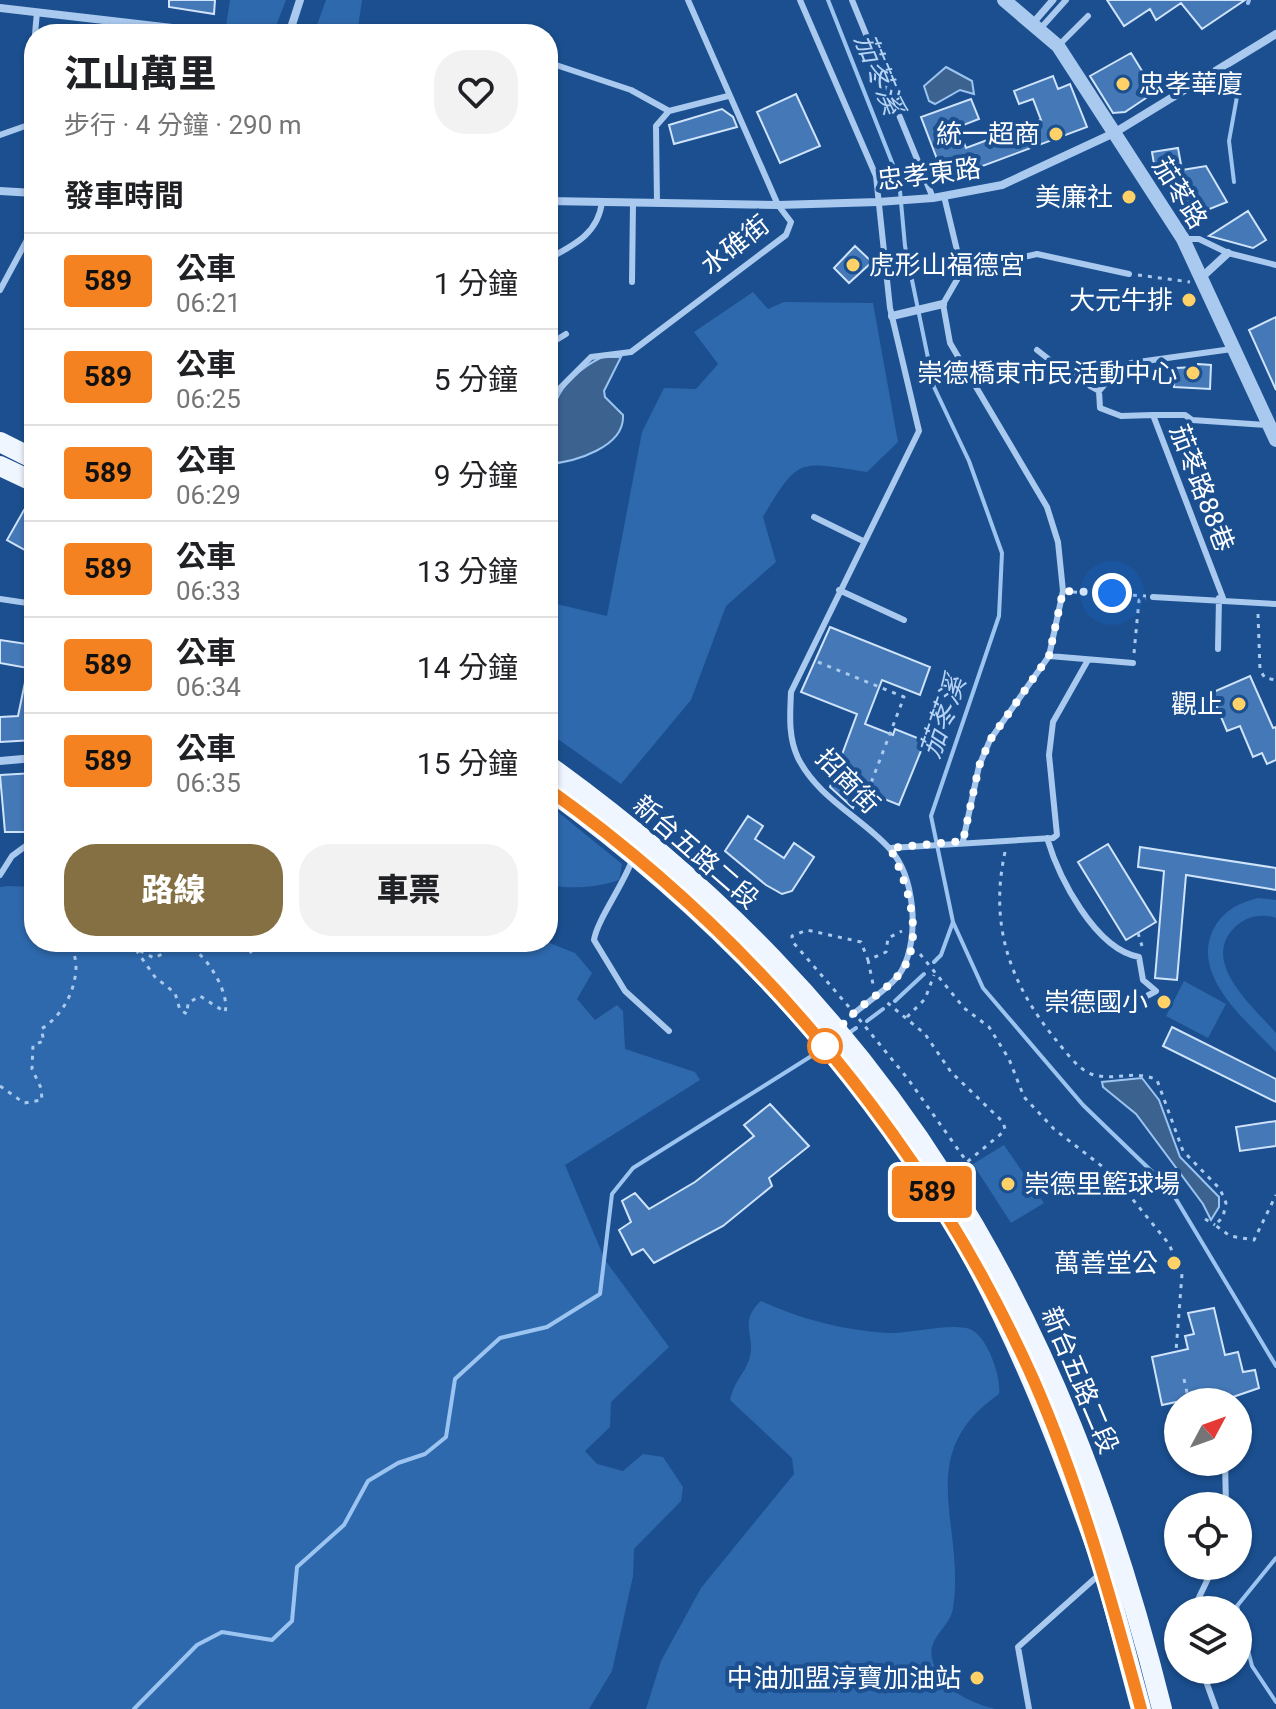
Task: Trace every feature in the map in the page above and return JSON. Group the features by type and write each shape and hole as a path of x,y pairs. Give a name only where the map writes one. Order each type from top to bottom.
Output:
{"main road":[{"path":"0,442 24,454"},
{"path":"0,466 24,477"},
{"name":"新台五路二段","path":"558,773 664,854 740,923 796,981 872,1089 965,1207 1031,1328 1073,1422 1125,1571 1162,1709"},
{"name":"新台五路二段","path":"558,797 634,855 696,909 872,1089 954,1225 1033,1381 1104,1570 1141,1709"}],"street":[{"path":"292,24 300,0"},
{"name":"茄苳路","path":"1004,0 1058,46 1183,239 1273,432"},
{"path":"1036,26 1053,0"},
{"path":"0,8 139,24"},
{"name":"忠孝東路","path":"558,201 778,205 881,202 944,196 1002,185 1114,133 1276,34"},
{"path":"0,191 24,192"},
{"path":"1204,281 1228,253"},
{"path":"892,316 943,304"},
{"path":"0,761 24,759"}],"lane":[{"name":"水碓街","path":"558,390 591,357 631,352 786,235 791,222 778,205 688,0"},
{"name":"招商街","path":"800,0 876,176 892,316 919,431 791,692 789,725 798,758 825,793 890,848 905,878 912,908 911,945"},
{"path":"852,0 929,198"},
{"path":"1036,26 1066,0"},
{"path":"36,24 37,12"},
{"path":"1058,46 1088,16"},
{"path":"558,66 631,90 669,111"},
{"path":"657,203 656,126 669,111 728,96"},
{"path":"0,135 24,127"},
{"path":"944,196 962,271 943,304 950,343 1047,507 1058,542 1063,591 1049,656 990,740 973,789 963,841"},
{"path":"558,254 582,241 600,220 602,202"},
{"path":"632,282 633,203"},
{"path":"1183,239 1199,239 1228,253 1276,265"},
{"path":"0,290 24,246"},
{"path":"962,271 1037,254 1129,274"},
{"path":"558,339 566,334"},
{"path":"1153,415 1121,416 1100,408 1099,391 1118,369 1131,363 1235,349"},
{"path":"1037,350 1065,372 1099,391"},
{"name":"茄苳路88巷","path":"1221,598 1153,415 1185,415 1192,420 1273,432"},
{"path":"814,517 863,541"},
{"path":"839,590 904,620"},
{"path":"1153,597 1221,598 1276,604"},
{"path":"1218,649 1221,598"},
{"path":"0,599 24,603"},
{"path":"1049,656 1133,663"},
{"path":"890,848 1057,835 1049,755 1053,722 1088,660"},
{"path":"1047,838 1088,919 1108,943 1139,957 1143,980 1156,991 1136,1002"},
{"path":"0,875 12,856 24,847"},
{"path":"634,855 625,882 596,930 594,940 625,991 669,1031"},
{"path":"852,1015 901,972 911,945"},
{"path":"1029,1709 1018,1647 1104,1570"},
{"path":"1207,1684 1216,1709"}],"path":[{"path":"1129,274 1204,281"},
{"path":"1063,591 1153,597"},
{"path":"1133,663 1139,600 1153,597"},
{"path":"1257,602 1260,670 1265,678 1276,680"},
{"path":"807,658 904,697 856,822"},
{"path":"1008,841 1002,867 999,923 1015,979 1030,1009 1088,1073 1104,1077 1143,1073 1157,1080 1183,1151 1220,1189 1226,1203 1223,1217 1215,1225"},
{"path":"876,989 861,942 807,930 792,936 792,941 908,1079 967,1162 1002,1133 1005,1129 1003,1122 964,1086 932,1043 907,1017 880,996"},
{"path":"868,960 886,952 888,938 910,930"},
{"path":"1138,933 1142,940 1139,957"},
{"path":"911,945 964,1008 989,1027 1009,1059 1024,1097 1054,1129 1112,1174 1169,1244 1182,1274 1176,1351"},
{"path":"0,1086 24,1103 42,1100 32,1069 33,1045 44,1041 41,1029 61,1013 76,970 74,952"},
{"path":"137,952 155,977 175,993 180,1010 187,1014 188,1003 200,996 225,1012 225,988 196,952"},
{"path":"140,952 154,958 164,952"},
{"path":"907,1017 925,999 934,975"},
{"path":"1205,1219 1230,1236 1254,1240 1276,1195"},
{"path":"1184,1379 1186,1388"}],"shaded area":[{"path":"230,0 286,0 277,24 226,24"},
{"path":"326,0 362,0 358,24 317,24"},
{"path":"946,67 972,81 974,94 960,90 935,104 929,101 924,86"},
{"path":"753,292 768,309 784,302 873,303 898,442 867,472 814,465 794,473 785,482 763,517 776,562 726,606 691,700 621,784 558,739 558,604 607,616 642,432 664,388 696,389 718,364 694,332"},
{"path":"602,357 621,357 604,391 605,397 623,415 621,426 616,436 596,451 558,462 558,398 572,378"},
{"path":"558,812 622,864 619,880 602,885 558,886"},
{"path":"0,887 24,887 24,952 558,952 558,946 575,953 592,973 577,999 595,1020 617,1005 623,1011 625,1049 695,1072 700,1080 565,1165 605,1260 669,1347 611,1402 610,1427 585,1451 597,1464 623,1471 643,1454 663,1457 683,1487 681,1501 634,1549 633,1576 612,1671 589,1709 0,1709"},
{"path":"1258,898 1276,900 1276,918 1254,916 1239,923 1226,941 1223,955 1234,983 1276,1033 1276,1052 1223,994 1208,959 1209,941 1221,918 1235,907"},
{"path":"1184,981 1226,1004 1208,1038 1166,1016"},
{"path":"1142,1078 1159,1100 1180,1157 1219,1197 1219,1207 1211,1220 1203,1204 1136,1114 1103,1087 1102,1082"},
{"name":"崇德里籃球場","path":"1004,1145 1044,1203 1011,1223 973,1164"},
{"path":"761,1301 806,1318 870,1332 966,1328 980,1337 986,1346 995,1367 999,1394 972,1417 957,1441 949,1466 948,1492 955,1577 953,1608 931,1651 935,1669 947,1685 965,1698 995,1709 646,1709 661,1661 701,1588 794,1474 792,1458 730,1400 749,1360 750,1316"}],"building":[{"path":"169,0 215,0 214,14 169,7"},
{"path":"1107,0 1245,0 1202,29 1181,3 1156,20 1150,9 1124,26"},
{"name":"忠孝華廈","path":"1131,53 1155,92 1125,112 1113,113 1090,76"},
{"path":"1053,76 1058,89 1070,84 1087,127 945,180 921,117 971,99 979,119 958,127 966,148 1041,120 1033,99 1019,104 1014,91"},
{"path":"796,94 820,146 780,163 757,112"},
{"path":"722,109 733,117 737,127 674,144 669,125"},
{"path":"1178,148 1182,170 1206,166 1227,202 1187,218 1154,164 1152,152"},
{"path":"1248,211 1266,240 1253,248 1209,236"},
{"name":"虎形山福德宮","path":"855,246 872,262 849,283 834,268"},
{"path":"1276,317 1276,390 1249,330"},
{"name":"崇德橋東市民活動中心","path":"1198,364 1211,365 1210,389 1174,387 1175,368 1198,367"},
{"path":"24,510 24,549 7,540"},
{"path":"830,627 930,667 920,695 882,680 865,724 893,735 895,729 925,741 899,805 860,789 853,808 830,787 857,714 801,692"},
{"path":"0,640 24,644 24,667 0,663"},
{"name":"觀止","path":"1250,676 1273,728 1276,727 1276,760 1267,764 1262,753 1253,757 1240,726 1227,731 1211,693"},
{"path":"24,687 24,741 0,742 0,717 18,716"},
{"path":"24,774 24,832 5,832 0,775"},
{"path":"748,816 763,826 755,839 784,858 794,843 814,857 792,891 782,894 766,885 725,851"},
{"path":"1108,844 1156,922 1126,940 1078,862"},
{"path":"1140,847 1276,868 1276,890 1186,875 1177,980 1155,978 1164,871 1138,867"},
{"path":"1172,1027 1276,1079 1276,1102 1163,1046"},
{"path":"770,1104 809,1146 769,1178 772,1186 723,1226 654,1263 643,1249 632,1255 619,1230 631,1222 622,1201 635,1193 649,1209 695,1182 754,1136 744,1125"},
{"path":"1276,1121 1276,1146 1240,1151 1236,1127"},
{"path":"1214,1308 1225,1355 1238,1352 1243,1372 1255,1370 1259,1388 1252,1390 1252,1388 1164,1388 1162,1405 1152,1357 1188,1349 1185,1336 1194,1334 1188,1313"}],"waterway":[{"name":"茄苳溪","path":"828,0 899,180 905,246 934,387 969,461 1002,553 999,616 931,816 953,922 983,988 1083,1105 1170,1189 1276,1366"},
{"path":"1234,182 1229,141 1238,91"},
{"path":"934,962 941,955 953,922"},
{"path":"895,1001 924,974"},
{"path":"867,1021 883,1009"},
{"path":"846,1035 856,1028"},
{"path":"134,1709 197,1645 222,1632 272,1640 292,1621 297,1567 344,1525 368,1481 398,1463 425,1454 446,1437 455,1379 500,1338 547,1327 600,1294 612,1194 633,1168 821,1050"},
{"name":"茄苳溪","path":"1245,1596 1276,1558"},
{"name":"茄苳溪","path":"1252,1666 1276,1702"}],"bus line":[{"name":"589","path":"558,796 634,855 696,909 761,975 864,1095 954,1225 1033,1381 1072,1479 1104,1570 1141,1709"}],"place":[{"name":"忠孝華廈","path":"1123,84"},
{"name":"統一超商","path":"1056,134"},
{"name":"美廉社","path":"1129,197"},
{"name":"虎形山福德宮","path":"853,265"},
{"name":"大元牛排","path":"1189,300"},
{"name":"崇德橋東市民活動中心","path":"1193,373"},
{"name":"觀止","path":"1239,704"},
{"name":"崇德國小","path":"1164,1002"},
{"name":"崇德里籃球場","path":"1008,1184"},
{"name":"萬善堂公","path":"1174,1263"},
{"name":"中油加盟淳寶加油站","path":"977,1678"}],"route":[{"path":"825,1046 852,1015 901,972 911,945 912,908 905,878 890,848 963,841 979,766 990,740 1049,656 1063,591 1112,593"}]}
